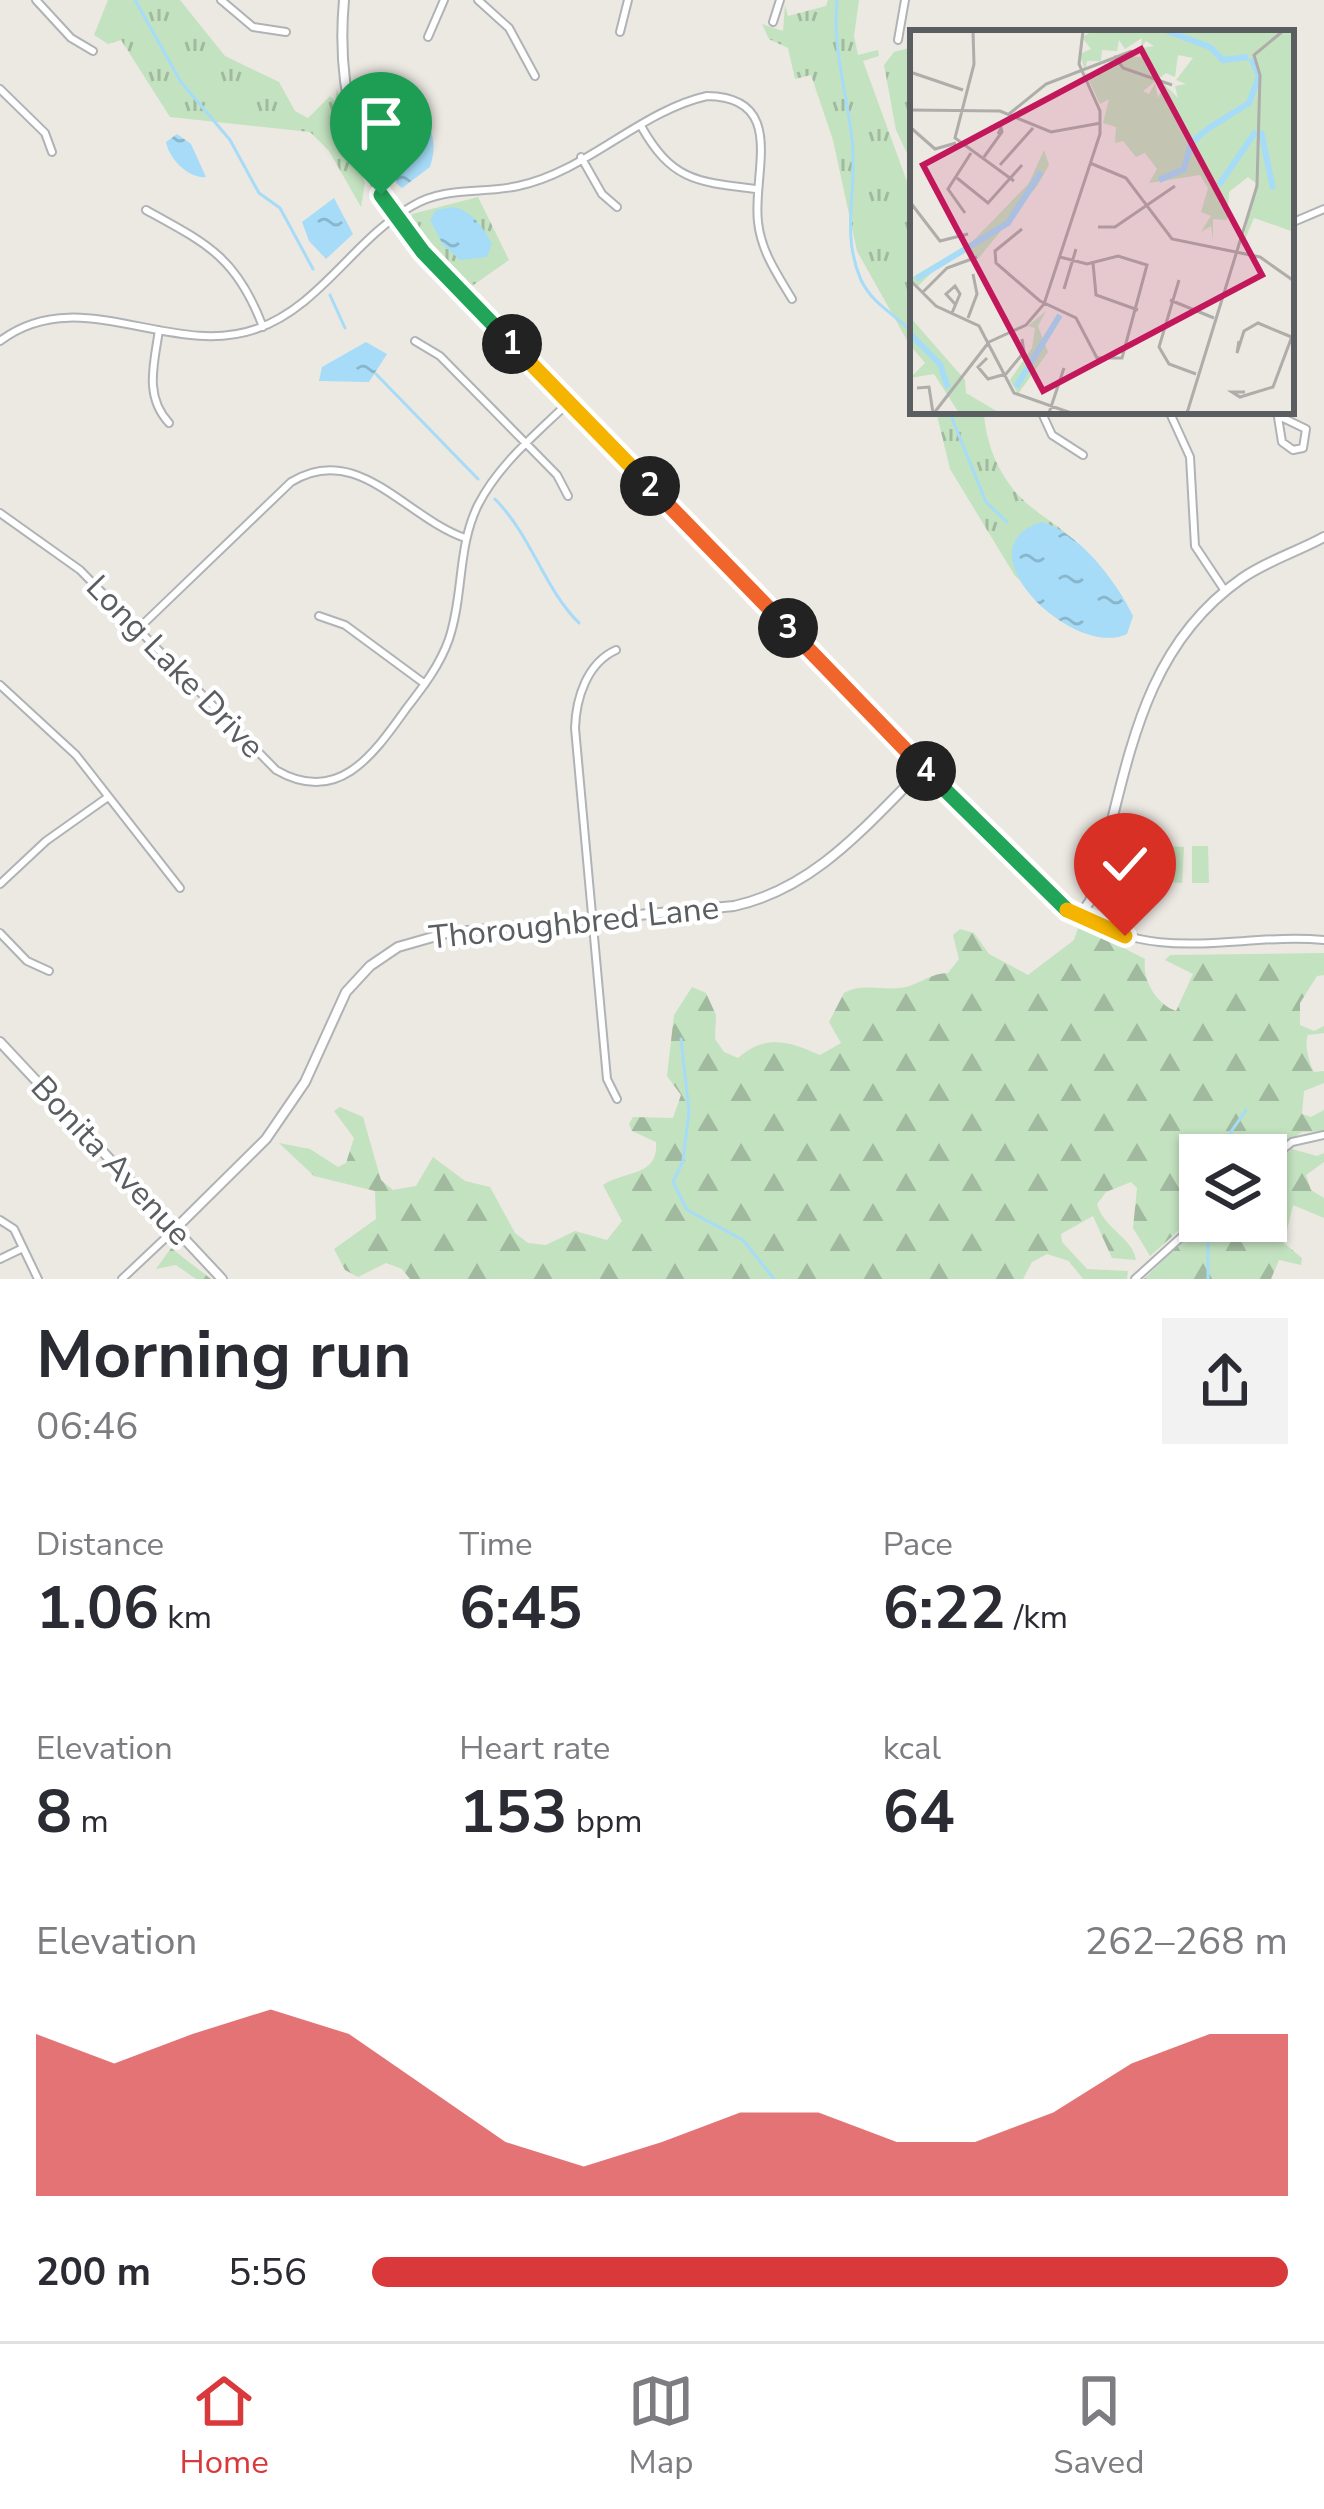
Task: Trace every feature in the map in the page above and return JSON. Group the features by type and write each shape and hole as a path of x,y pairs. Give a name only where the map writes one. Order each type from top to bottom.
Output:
{"street":[{"path":"35,0 71,38 93,51"},
{"path":"221,0 253,28 286,32"},
{"path":"344,0 349,111 371,176 395,218 568,403 1057,902 1116,933 1171,945 1324,940"},
{"path":"428,37 444,0"},
{"path":"478,0 509,28 535,76"},
{"path":"620,32 628,0"},
{"path":"773,22 780,0"},
{"path":"898,40 905,0"},
{"path":"0,89 45,133 52,152"},
{"path":"0,341 21,327 56,317 214,337 263,327 305,301 395,218 438,195 522,185 701,97 738,103 760,132 760,234 792,299"},
{"path":"641,126 662,160 681,174 757,190"},
{"path":"581,157 602,194 617,207"},
{"path":"1294,222 1324,209"},
{"path":"146,210 229,262 250,293 263,327"},
{"path":"159,330 152,386 155,405 170,423"},
{"path":"416,341 440,356 557,476 568,496"},
{"name":"Long Lake Drive","path":"0,513 72,563 266,760 300,781 325,783 359,769 424,684 451,630 465,538 488,488 568,403"},
{"path":"1043,414 1059,442 1083,454"},
{"path":"1170,414 1190,457 1195,546 1225,591"},
{"path":"1279,414 1306,429 1309,439 1300,449 1282,442 1279,414"},
{"path":"138,629 291,482 310,472 332,468 364,476 422,519 465,538"},
{"path":"1081,914 1096,880 1145,697 1184,636 1225,591 1324,537"},
{"path":"320,616 344,626 424,684"},
{"path":"616,650 603,657 586,681 575,718 607,1079 617,1099"},
{"path":"0,685 65,742 172,872 180,888"},
{"name":"Thoroughbred Lane","path":"122,1279 280,1122 311,1070 346,992 384,956 431,935 734,906 783,891 822,867 924,768"},
{"path":"0,884 46,841 108,797"},
{"path":"0,933 27,961 49,971"},
{"name":"Bonita Avenue","path":"0,1042 222,1279"},
{"path":"1287,1146 1324,1135"},
{"path":"0,1220 14,1229 38,1279"},
{"path":"1136,1279 1179,1239"},
{"path":"0,1258 23,1248"}],"green space":[{"path":"108,0 180,0 225,56 279,82 295,111 308,118 330,96 335,101 337,89 365,183 361,207 329,151 310,132 170,117 121,40 108,44 94,35"},
{"path":"828,0 859,0 854,36 858,55 878,50 879,56 863,61 910,190 910,346 857,251 833,140 811,75 795,79 788,48 769,39 762,24 783,31 785,5 788,16 826,6"},
{"path":"910,48 910,160 896,130 884,65 894,52"},
{"path":"478,197 509,260 472,286 411,221 412,214"},
{"path":"937,414 984,414 992,452 1006,478 1083,555 1045,601 1015,576 950,469"},
{"path":"1166,846 1184,847 1182,883 1165,882"},
{"path":"1192,846 1208,846 1209,883 1192,883"},
{"path":"1079,925 1145,959 1152,990 1176,1011 1193,974 1165,960 1170,955 1324,953 1324,975 1317,976 1300,1003 1300,1025 1314,1031 1324,1026 1324,1033 1308,1035 1307,1043 1312,1068 1324,1071 1324,1083 1304,1091 1302,1114 1311,1117 1324,1110 1324,1131 1302,1132 1287,1142 1287,1134 1179,1134 1179,1230 1150,1256 1133,1228 1137,1188 1131,1182 1106,1192 1097,1204 1130,1245 1136,1260 1112,1258 1093,1216 1061,1234 1062,1242 1087,1269 1128,1271 1127,1279 1083,1279 1069,1261 1047,1254 1032,1262 1023,1279 410,1279 402,1269 386,1263 358,1277 345,1270 334,1249 376,1219 375,1191 314,1176 279,1143 310,1149 338,1167 346,1163 354,1138 334,1111 340,1107 363,1117 381,1180 393,1190 416,1186 433,1157 465,1181 490,1187 515,1233 528,1243 546,1245 575,1231 607,1240 622,1221 603,1185 646,1167 655,1153 656,1142 632,1131 629,1124 633,1117 673,1118 681,1095 667,1076 674,1015 692,987 706,993 716,1015 715,1039 724,1052 738,1058 758,1045 778,1042 820,1055 841,1043 829,1022 844,993 904,987 948,973 959,959 953,935 960,929 974,933 989,954 1028,975 1074,940"},
{"path":"1292,1149 1317,1156 1324,1153 1324,1162 1306,1175 1311,1190 1324,1198 1324,1218 1293,1205 1287,1230 1287,1153"},
{"path":"1182,1242 1284,1242 1302,1258 1301,1265 1279,1260 1271,1279 1144,1279"},
{"path":"171,1248 211,1279 196,1279 176,1265 156,1269"}],"water":[{"path":"375,99 417,112 433,140 430,167 402,188 388,171 375,133 373,109"},
{"path":"177,134 191,144 206,177 187,171 171,155 166,142"},
{"path":"334,198 353,234 326,259 309,241 302,222"},
{"path":"454,207 472,216 485,232 492,244 487,257 460,260 443,245 430,220 436,210"},
{"path":"366,342 387,354 369,382 319,381 322,367"},
{"path":"1042,522 1070,536 1107,574 1133,616 1127,634 1104,638 1079,631 1032,597 1017,575 1012,554 1019,535"}],"waterway":[{"path":"135,0 181,82 230,140 259,193 280,208 313,269"},
{"path":"837,0 838,53 853,158 855,262 872,296 910,330"},
{"path":"330,295 345,328"},
{"path":"376,374 478,479"},
{"path":"950,414 986,502 1007,522"},
{"path":"495,499 579,623"},
{"path":"681,1039 689,1111 683,1161 673,1182 687,1210 743,1240 774,1279"},
{"path":"1229,1134 1246,1110"},
{"path":"1208,1242 1208,1279"}],"route":[{"path":"381,195 423,252 1034,880 1069,911 1125,936"}]}
